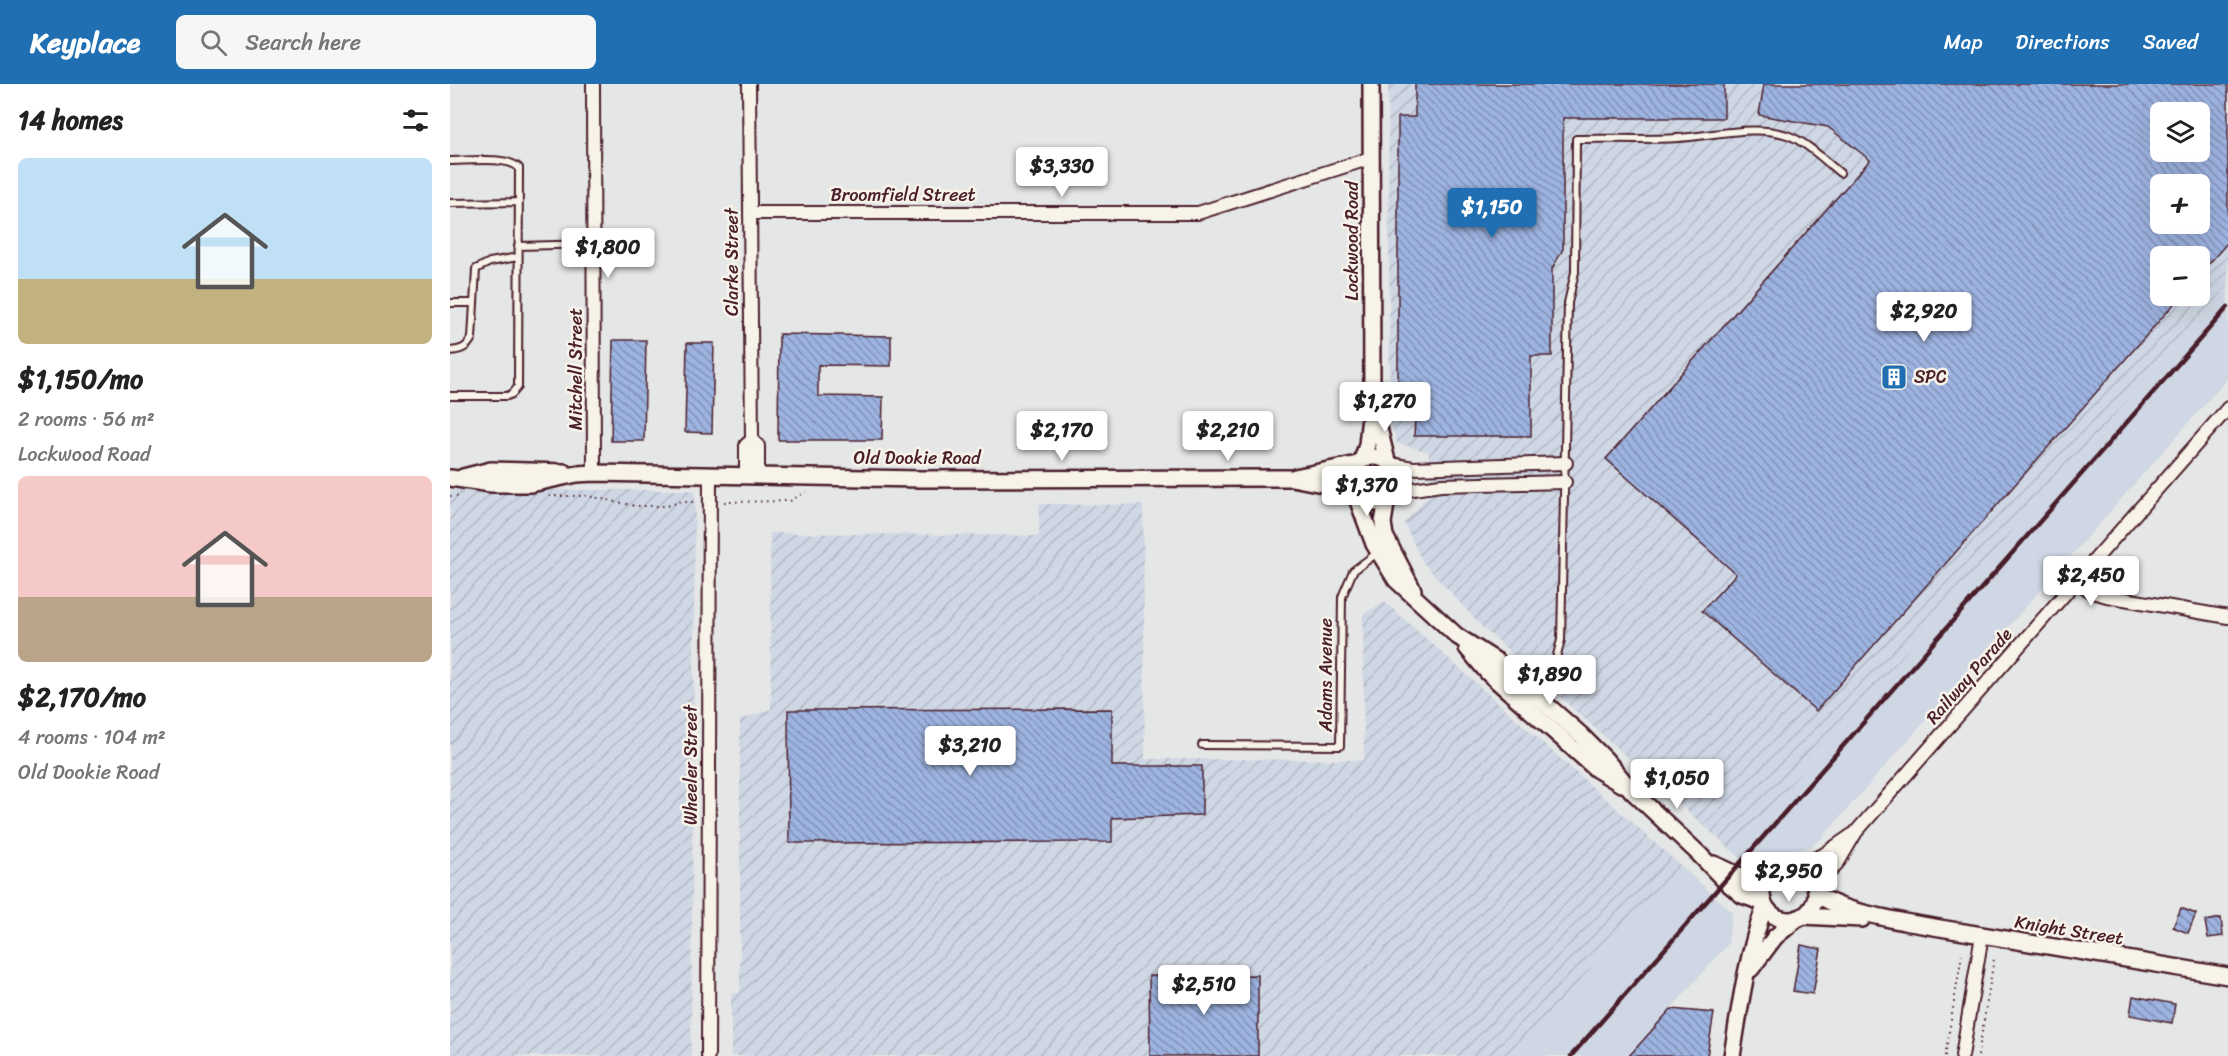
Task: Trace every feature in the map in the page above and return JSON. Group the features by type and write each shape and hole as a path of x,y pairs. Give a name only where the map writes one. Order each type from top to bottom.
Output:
{"street":[{"name":"Mitchell Street","path":"593,84 594,473"},
{"name":"Clarke Street","path":"749,84 752,440 758,446 752,476"},
{"name":"Lockwood Road","path":"1360,462 1367,445 1372,398 1371,84"},
{"name":"Broomfield Street","path":"750,213 1198,213 1371,158"},
{"name":"Lockwood Road","path":"1372,398 1388,462"},
{"name":"Railway Parade","path":"1816,892 1839,861 1856,832 2228,408"},
{"path":"1566,463 1413,468 1372,457 1360,462 1351,479 1379,554 1396,580 1457,636 1488,673 1581,735 1632,791 1733,887 1765,905 1776,917 1783,920 1800,917"},
{"name":"Old Dookie Road","path":"1292,478 1360,462"},
{"path":"1388,462 1396,478 1383,524 1385,536 1417,598"},
{"name":"Old Dookie Road","path":"455,478 491,470 553,471 577,474 920,479 1292,478 1354,491"},
{"name":"Wheeler Street","path":"708,1056 710,475"},
{"path":"1354,491 1366,501 1381,501 1390,495 1441,485 1565,482"},
{"path":"2077,581 2092,592 2106,596 2228,617"},
{"path":"1531,700 1566,742 1596,769 1632,791"},
{"path":"1566,742 1581,735"},
{"name":"Railway Parade","path":"1781,868 1810,861 1823,855 1856,832"},
{"path":"1699,854 1744,878 1768,877"},
{"path":"1732,1056 1743,991 1765,905 1762,889 1768,877 1781,868 1796,868 1803,871 1809,876 1816,892 1812,907 1775,937 1752,967 1743,991"},
{"name":"Knight Street","path":"1816,892 1842,907 1904,922 2228,976"},
{"name":"Knight Street","path":"1800,917 1904,922"},
{"path":"1962,1056 1982,935"}],"lane":[{"path":"1531,700 1554,666 1561,640 1568,303 1575,272 1576,139 1677,138 1724,133 1774,132 1792,137 1810,148 1840,173"},
{"path":"450,161 507,161 517,165 518,202 518,387 507,396 450,396"},
{"path":"450,203 518,202"},
{"path":"518,246 593,244"},
{"path":"450,351 468,346 472,338 476,269 490,262 518,257"},
{"path":"450,303 473,303"},
{"name":"Adams Avenue","path":"1202,745 1340,746 1342,597 1353,571 1379,554"}],"path":[{"path":"543,496 588,496 636,506 668,506 679,502 790,501 807,491"},
{"path":"450,496 462,496"},
{"path":"1945,1056 1962,954"},
{"path":"1978,1056 1994,959"}],"shaded area":[{"path":"1388,84 2228,84 2228,286 1732,851 1481,626 1422,561 1404,523 1430,494 1429,452 1397,443 1390,418"},
{"path":"2228,286 2228,378 1820,840 1810,847 1771,857 1755,870 1732,851"},
{"path":"450,490 695,490 691,1056 450,1056"},
{"path":"1039,504 1143,505 1145,759 1364,760 1363,614 1385,602 1681,866 1513,1056 731,1056 731,994 740,993 740,720 771,709 770,533 1039,536"},
{"path":"1681,866 1732,912 1728,944 1629,1056 1513,1056"}],"building":[{"path":"1415,84 1724,84 1724,118 1563,118 1563,249 1552,269 1552,356 1531,356 1531,436 1414,436 1415,419 1398,419 1398,117 1415,117"},
{"name":"SPC","path":"1764,84 2228,84 2228,242 2210,262 2210,246 2150,246 2150,306 2172,306 1816,711 1702,611 1736,574 1606,459 1870,160 1828,127 1759,115"},
{"path":"779,334 891,336 891,366 818,365 818,396 883,397 882,440 778,440"},
{"path":"613,340 646,340 644,441 611,441"},
{"path":"687,343 714,343 712,433 685,432"},
{"path":"1112,709 1112,766 1202,766 1202,815 1112,818 1112,842 789,843 788,710"},
{"path":"2181,908 2196,914 2188,933 2173,927"},
{"path":"2221,918 2223,936 2208,938 2205,921"},
{"path":"1801,945 1821,949 1813,994 1793,991"},
{"path":"1258,975 1258,1056 1150,1056 1149,976"},
{"path":"2133,996 2175,1004 2172,1023 2130,1015"},
{"path":"1671,1009 1714,1013 1707,1056 1629,1056"}],"railway":[{"path":"1571,1056 2228,307"}],"place":[{"name":"SPC","path":"1894,377"}]}
